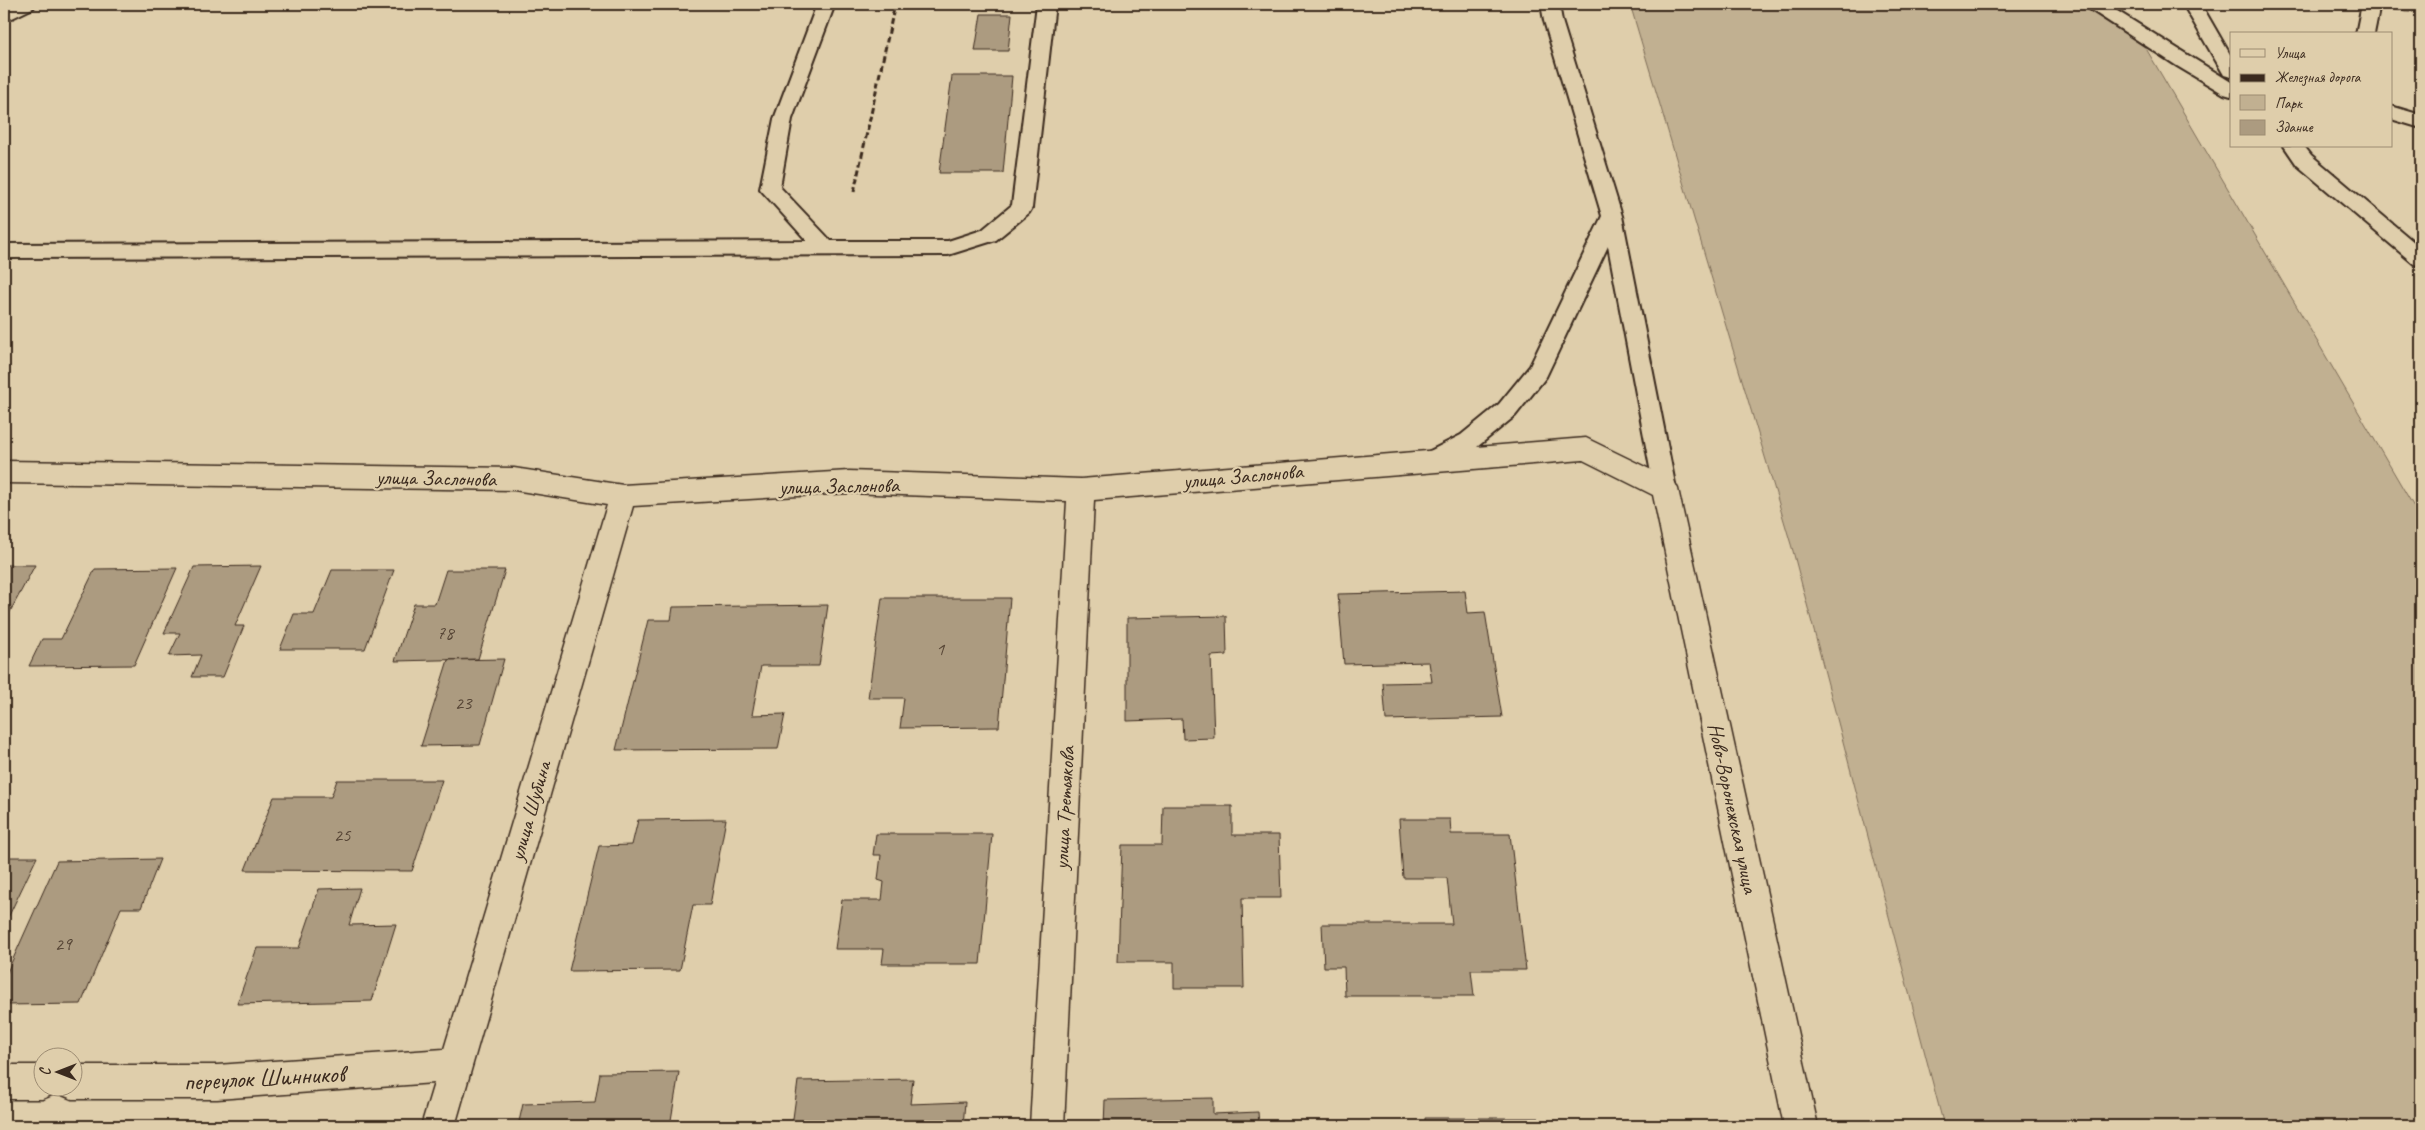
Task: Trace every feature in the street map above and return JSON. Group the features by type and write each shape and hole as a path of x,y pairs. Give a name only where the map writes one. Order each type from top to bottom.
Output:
{"street":[{"name":"улица Заслонова","path":"4,472 514,479 623,496 849,482 1081,490 1436,459 1586,449 1664,489"},
{"name":"Ново-Воронежская улица","path":"1664,489 1801,1126"},
{"name":"улица Третьякова","path":"1047,1126 1081,490"},
{"name":"улица Шубина","path":"438,1126 454,1065 623,496"},
{"name":"переулок Шинников","path":"82,1082 217,1082 454,1065"},
{"path":"4,1082 32,1082"}],"lane":[{"path":"4,16 27,4"},
{"path":"826,4 783,119 770,189 826,249"},
{"path":"4,251 948,248 989,235 1022,208 1046,4"},
{"path":"1550,4 1553,21 1612,216 1664,489"},
{"path":"2094,4 2183,62 2230,89"},
{"path":"2192,4 2230,69"},
{"path":"2365,32 2371,4"},
{"path":"2392,112 2421,122"},
{"path":"2295,148 2304,160 2421,259"},
{"path":"1436,459 1469,441 1507,410 1538,371 1612,216"}],"green space":[{"path":"1630,4 2107,4 2127,16 2421,519 2421,1126 1944,1126 1793,551"},
{"path":"2327,4 2421,4 2421,23 2417,12"}],"building":[{"path":"981,14 1012,14 1008,51 975,51"},
{"path":"952,76 1012,76 1003,173 939,173"},
{"path":"4,565 35,565 4,623"},
{"path":"261,566 235,626 244,626 223,677 192,677 201,655 169,656 180,633 164,633 194,567"},
{"path":"177,568 134,665 29,666 42,639 61,639 95,569"},
{"path":"332,570 394,570 365,649 280,649 294,614 314,614"},
{"path":"446,570 505,570 478,659 395,661 414,604 435,604"},
{"path":"1465,591 1468,613 1485,612 1502,717 1386,720 1383,683 1432,682 1429,662 1344,664 1338,594"},
{"path":"882,598 1010,598 999,727 900,728 904,698 868,698"},
{"path":"828,605 819,666 761,666 752,715 785,714 778,749 616,750 648,620 671,620 673,607"},
{"path":"1226,616 1227,655 1211,656 1214,738 1183,739 1182,719 1127,721 1127,618"},
{"path":"504,659 480,745 421,746 448,660"},
{"path":"337,780 442,780 412,871 245,870 274,797 331,797"},
{"path":"1163,806 1232,806 1232,835 1279,835 1281,898 1242,898 1244,988 1174,988 1174,962 1118,962 1122,845 1162,845"},
{"path":"726,819 710,905 693,905 680,970 569,971 599,846 632,845 638,820"},
{"path":"1399,819 1450,819 1451,834 1510,834 1526,970 1471,970 1474,996 1345,996 1344,967 1324,967 1322,924 1452,924 1447,878 1403,878"},
{"path":"876,834 992,834 980,964 882,964 884,949 835,949 842,900 882,900 884,882 878,880 881,855 873,855"},
{"path":"4,857 37,857 4,926"},
{"path":"160,859 141,908 121,908 81,1004 4,1005 4,979 57,861"},
{"path":"360,888 349,925 396,924 372,1001 237,1004 257,948 299,948 319,889"},
{"path":"679,1072 670,1126 518,1126 523,1104 595,1102 600,1073"},
{"path":"913,1079 910,1104 965,1102 963,1126 792,1126 798,1081"},
{"path":"1213,1098 1213,1114 1258,1112 1259,1126 1104,1126 1105,1100"},
{"path":"1425,1118 1539,1118 1540,1126 1425,1126"}],"railway":[{"path":"854,192 895,4"}]}
